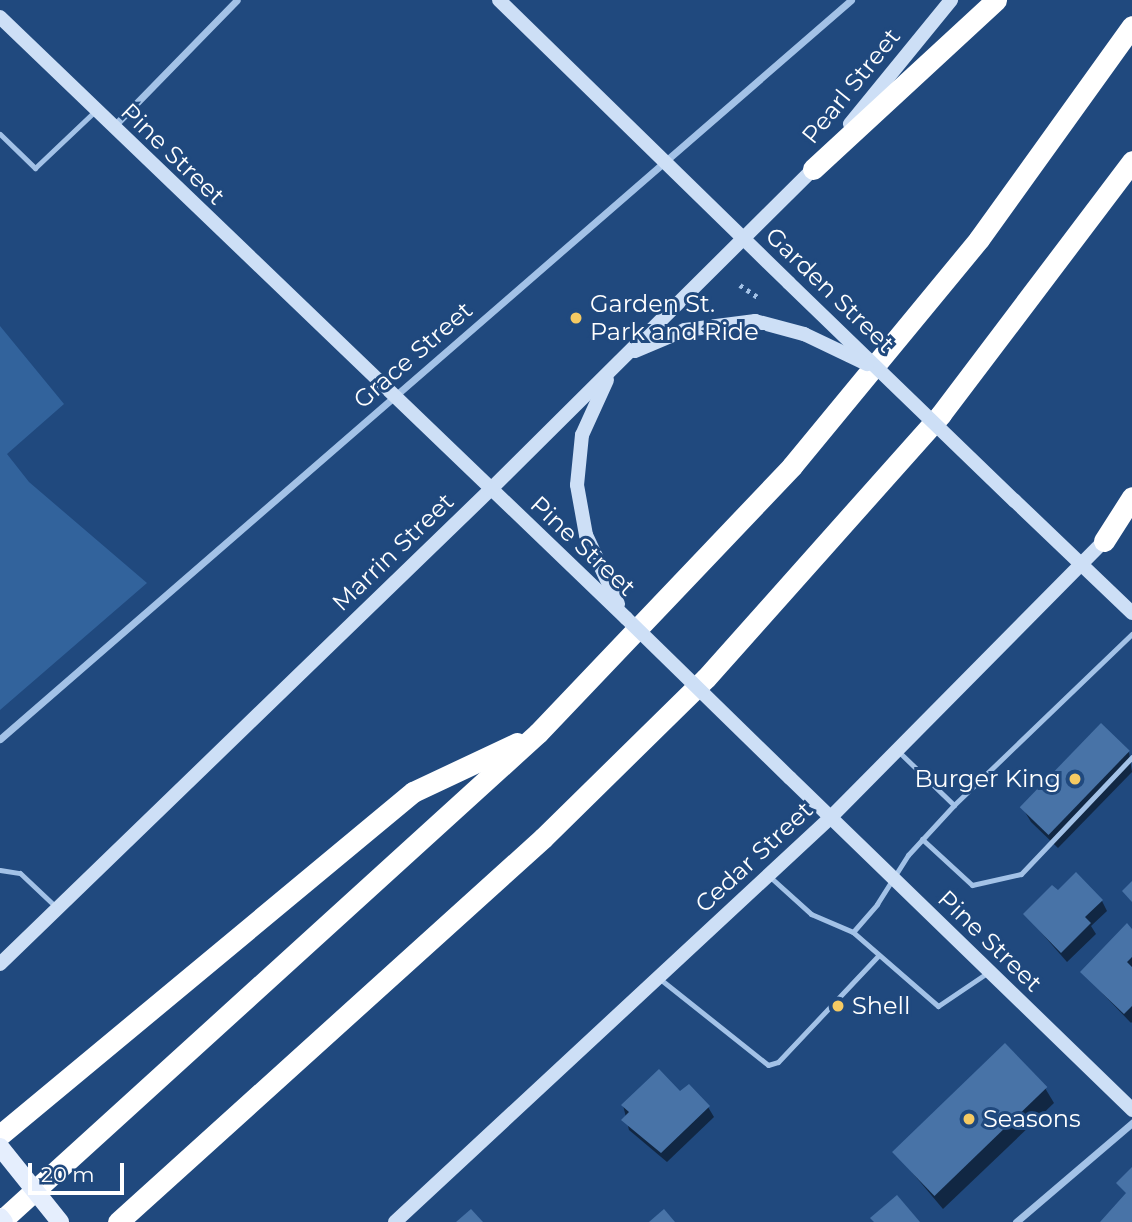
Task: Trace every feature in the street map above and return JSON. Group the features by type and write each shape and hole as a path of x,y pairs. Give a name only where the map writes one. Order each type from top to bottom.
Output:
{"highway":[{"path":"813,169 996,0"},
{"path":"1,1220 538,733 792,466 866,379 999,213 1132,26"},
{"path":"118,1222 542,838 715,669 941,414 1132,161"},
{"path":"1104,541 1132,497"},
{"path":"0,1135 414,792 538,733"}],"main road":[{"name":"Garden Street","path":"499,0 1132,612"},
{"name":"Pearl Street","path":"813,169 951,0"},
{"name":"Pine Street","path":"0,16 112,128 626,618 1132,1110"},
{"name":"Marrin Street","path":"0,964 59,910 490,490 813,169"},
{"path":"626,618 597,561 580,510 577,462 582,435 618,362 685,330 755,321 804,334 887,376"},
{"name":"Cedar Street","path":"395,1222 831,817 1132,514"},
{"path":"0,1147 60,1222"}],"street":[{"path":"112,128 237,0"},
{"name":"Grace Street","path":"0,739 667,164 851,0"},
{"path":"1016,1222 1132,1123"}],"lane":[{"path":"0,134 35,168 95,111"},
{"path":"853,932 877,904 891,878 922,839 1132,634"},
{"path":"897,750 954,805"},
{"path":"922,839 972,885 1021,874 1132,757"},
{"path":"0,870 20,873 59,910"},
{"path":"768,875 811,914 853,932 938,1006 989,971"},
{"path":"658,977 768,1065 778,1062 878,956"}],"path":[{"path":"740,285 758,295 761,306"}],"shaded area":[{"path":"0,326 64,404 7,454 29,482 147,583 0,710"}],"building":[{"name":"Burger King","path":"1101,723 1130,751 1048,835 1020,807"},
{"path":"1076,872 1103,900 1085,917 1091,923 1061,953 1023,914 1052,885 1058,890"},
{"path":"1132,881 1132,902 1122,891"},
{"path":"1127,923 1132,929 1132,957 1127,962 1132,967 1132,1006 1124,1014 1080,972"},
{"name":"Seasons","path":"1005,1043 1047,1087 934,1196 892,1152"},
{"path":"659,1069 680,1091 689,1084 710,1106 661,1153 621,1120 629,1112 621,1105"},
{"path":"1132,1167 1132,1222 1100,1222 1126,1193 1116,1183"},
{"path":"897,1195 920,1222 874,1222 870,1218"},
{"path":"471,1209 483,1222 456,1222"},
{"path":"664,1209 675,1222 649,1222"}],"place":[{"name":"Garden St. Park and Ride","path":"576,318"},
{"name":"Burger King","path":"1075,779"},
{"name":"Shell","path":"838,1006"},
{"name":"Seasons","path":"969,1119"}]}
